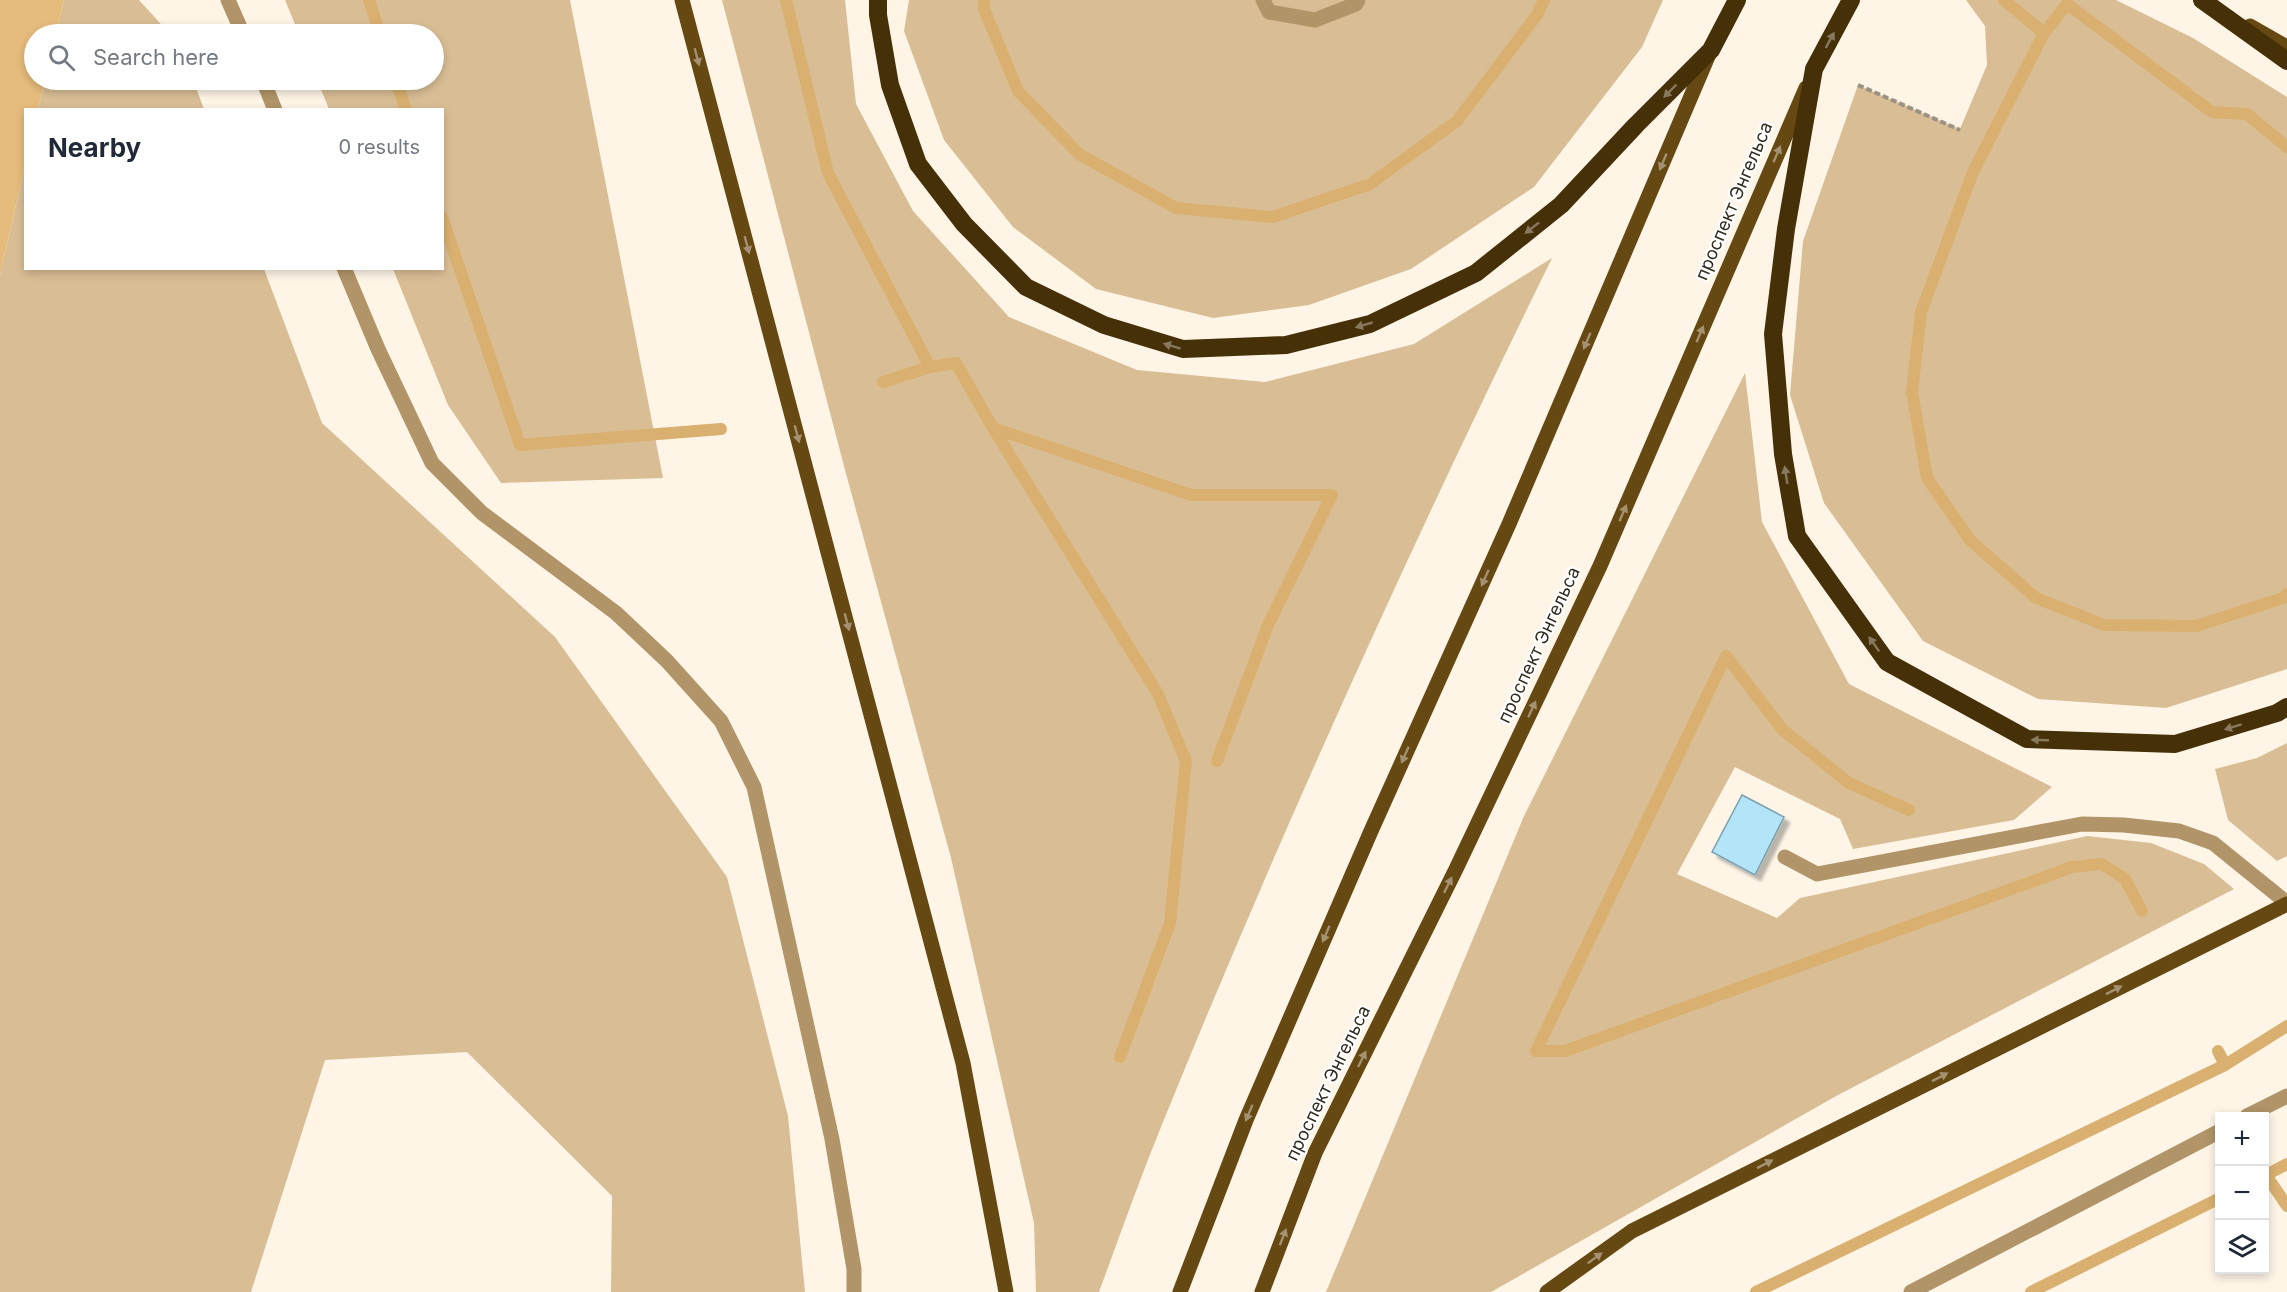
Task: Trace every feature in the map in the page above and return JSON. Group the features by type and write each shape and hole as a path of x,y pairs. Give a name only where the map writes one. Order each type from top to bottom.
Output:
{"highway":[{"path":"879,0 878,15 890,85 918,164 964,224 1026,287 1104,325 1183,349 1286,345 1370,324 1476,273 1561,205 1711,50 1737,0"},
{"path":"2203,0 2287,61"},
{"name":"проспект Энгельса","path":"1814,69 1848,6"},
{"path":"1814,69 1786,229 1773,334 1783,454 1797,536 1887,662 2027,739 2175,744 2277,713 2287,707"}],"main road":[{"path":"682,0 963,1063 1006,1292"},
{"path":"2203,0 2287,47"},
{"path":"1180,1292 1256,1099 1371,831 1509,524 1711,50"},
{"name":"проспект Энгельса","path":"1262,1292 1316,1153 1456,869 1600,566 1814,69"},
{"path":"1547,1292 1632,1231 2287,904"}],"street":[{"path":"228,0 239,24"},
{"path":"1263,0 1269,12 1315,20 1356,4 1358,0"},
{"path":"266,90 274,108"},
{"path":"345,270 432,463 482,513 616,614 668,661 721,721 750,778 754,787 832,1139 854,1269 854,1292"},
{"path":"1785,857 1817,874 2082,824 2124,825 2179,831 2213,843 2287,904"},
{"path":"2255,1112 2287,1096"},
{"path":"1911,1292 2215,1134"}],"path":[{"path":"1857,85 1960,130"}],"shaded area":[{"path":"0,0 64,0 58,24 24,24 24,90 43,90 38,108 24,108 24,169 0,275"},
{"path":"64,0 139,0 161,24 58,24"},
{"path":"285,0 570,0 663,478 501,483 448,405 393,270 444,270 444,108 329,108 321,90 444,90 444,24 295,24"},
{"path":"722,0 845,0 856,104 913,211 1009,317 1137,370 1265,382 1414,344 1552,258 1399,578 1254,903 1163,1122 1099,1292 1036,1292 1034,1223 951,858 845,470"},
{"path":"909,0 1663,0 1642,47 1534,187 1411,269 1309,305 1213,318 1096,289 1013,227 944,140 904,31"},
{"path":"1966,0 2116,0 2193,38 2287,97 2287,669 2166,708 2038,699 1923,641 1824,503 1790,395 1803,241 1858,85 1960,129 1987,65 1985,26"},
{"path":"43,90 197,90 204,108 38,108"},
{"path":"24,169 24,270 264,270 322,423 555,637 727,877 788,1116 805,1292 611,1292 612,1196 467,1052 325,1060 251,1292 0,1292 0,275"},
{"path":"1745,373 1762,522 1849,684 2052,787 2014,820 1853,849 1840,819 1735,767 1677,874 1777,918 1800,898 2087,836 2151,843 2204,864 2234,889 1838,1095 1491,1292 1326,1292 1524,816"},
{"path":"2287,743 2287,856 2277,861 2228,820 2215,769 2257,758"}],"building":[{"path":"1742,795 1784,817 1755,875 1712,852"}],"waterway":[{"path":"369,0 377,24"},
{"path":"786,0 828,173 930,367 956,363 993,428 1158,694 1186,761 1170,923 1120,1057"},
{"path":"984,0 984,9 1018,91 1079,154 1176,208 1273,217 1370,184 1457,121 1537,15 1544,0"},
{"path":"2004,0 2044,33"},
{"path":"2287,147 2247,114 2212,112 2067,4 2044,33 1973,172 1921,312 1912,392 1927,478 1970,540 2036,598 2104,625 2196,626 2283,598 2287,594"},
{"path":"399,90 405,108"},
{"path":"444,223 520,445 721,429"},
{"path":"883,382 930,367"},
{"path":"993,428 1191,495 1332,495 1268,625 1217,761"},
{"path":"1909,810 1849,783 1783,730 1726,656 1536,1051 1565,1051 2072,867 2102,864 2125,879 2142,911"},
{"path":"2218,1051 2225,1065 2287,1026"},
{"path":"1756,1292 2225,1065"},
{"path":"2269,1173 2287,1164"},
{"path":"2269,1179 2287,1206"},
{"path":"2031,1292 2215,1200"}]}
